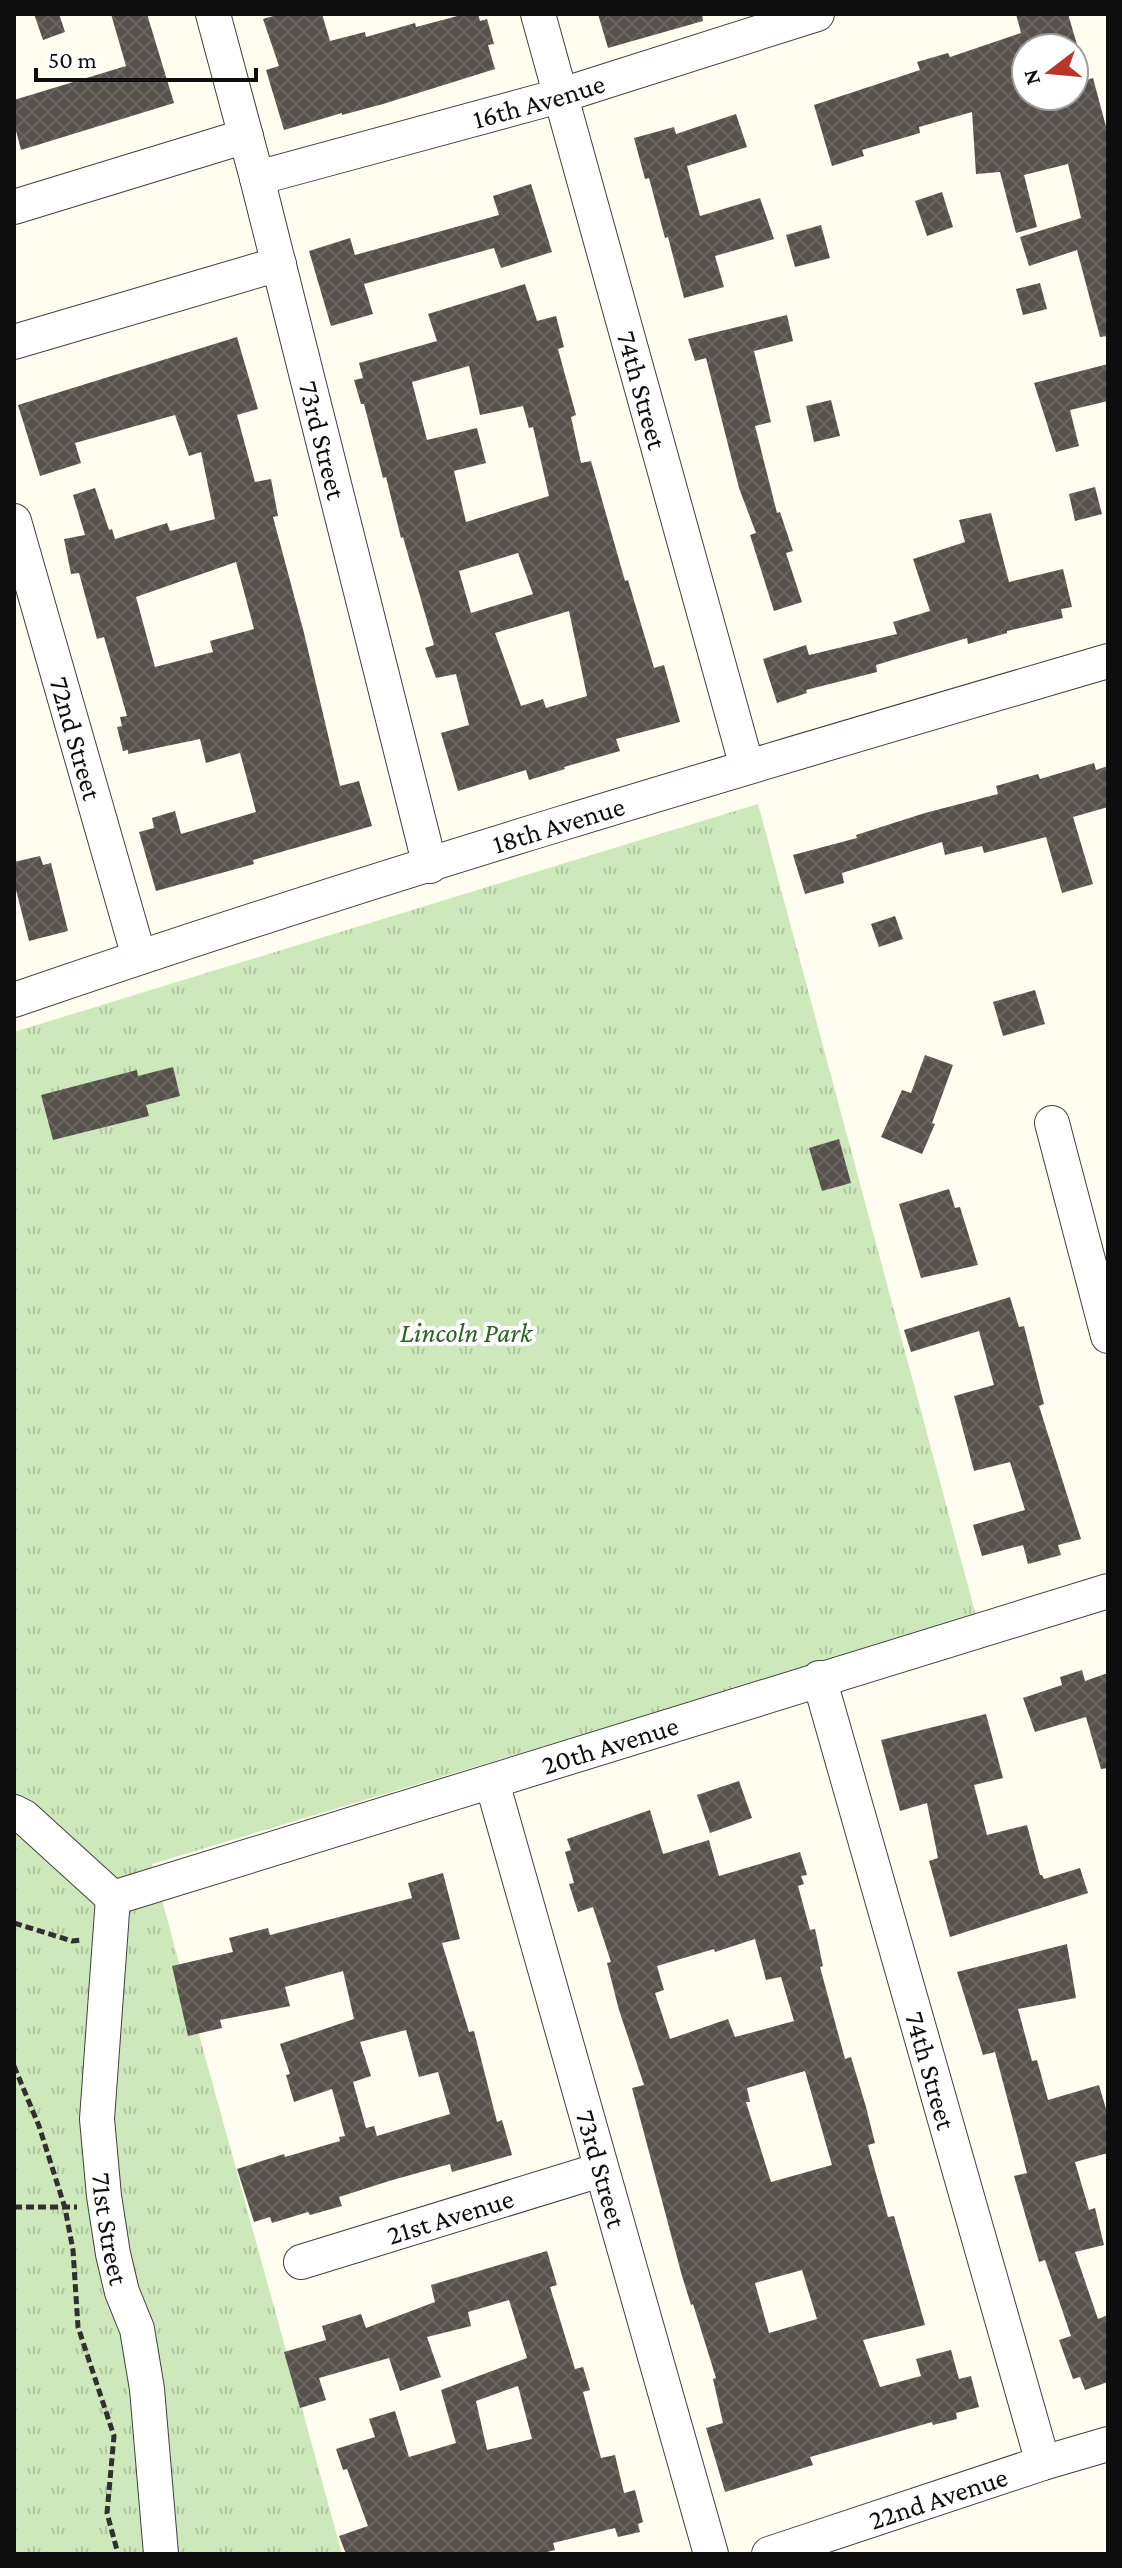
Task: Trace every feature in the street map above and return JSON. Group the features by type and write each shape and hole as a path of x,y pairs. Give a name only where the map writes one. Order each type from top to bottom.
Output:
{"street":[{"name":"73rd Street","path":"213,14 430,866"},
{"name":"74th Street","path":"538,14 747,767"},
{"name":"16th Avenue","path":"257,178 559,96 817,14"},
{"path":"14,207 246,136"},
{"path":"14,342 279,264"},
{"name":"72nd Street","path":"14,521 139,957"},
{"name":"18th Avenue","path":"14,1000 139,957 747,767 1108,661"},
{"path":"1052,1123 1108,1336"},
{"name":"20th Avenue","path":"113,1898 1108,1591"},
{"name":"74th Street","path":"819,1678 1043,2463"},
{"name":"73rd Street","path":"492,1782 711,2554"},
{"path":"14,1812 24,1817 113,1898"},
{"name":"71st Street","path":"113,1898 97,2119 104,2196 122,2292 137,2329 147,2389 161,2554"},
{"name":"21st Avenue","path":"301,2262 600,2170"},
{"name":"22nd Avenue","path":"769,2554 1108,2444"}],"path":[{"path":"14,1923 72,1941 111,1936"},
{"path":"14,2066 39,2126 65,2208 73,2250 78,2327 114,2436 107,2513 118,2554"},
{"path":"14,2207 79,2207 104,2196"}],"green space":[{"name":"Lincoln Park","path":"758,804 976,1616 152,1864 342,2554 14,2554 14,1032"}],"building":[{"path":"34,14 59,14 65,32 43,40"},
{"path":"111,14 147,14 174,103 21,150 14,123 14,100 126,66"},
{"path":"280,14 322,14 330,41 365,32 366,37 415,23 416,27 465,14 478,14 480,21 487,19 494,44 488,45 495,69 383,104 284,130 266,70 279,66 263,19"},
{"path":"598,14 702,14 703,21 608,48"},
{"path":"1016,14 1068,14 1073,32 1021,32"},
{"path":"1010,37 1010,112 1090,112 1090,79 1093,78 1108,134 1108,336 1100,337 1077,250 1029,266 1020,237 1081,218 1068,164 1024,175 1037,227 1016,233 1000,172 976,174 972,112 919,127 920,133 862,150 864,156 832,166 814,105 920,70 917,62 948,53 950,57"},
{"path":"736,114 747,147 687,166 700,216 760,198 774,239 715,256 724,287 684,298 668,237 665,238 649,178 645,179 634,138 674,127 676,134"},
{"path":"531,184 552,252 501,268 494,248 364,284 373,314 331,326 309,251 350,238 355,255 499,215 493,196"},
{"path":"942,192 953,227 927,236 915,201"},
{"path":"821,225 830,258 795,267 786,235"},
{"path":"1040,283 1047,309 1023,315 1016,289"},
{"path":"525,284 537,321 556,316 564,347 558,349 576,415 571,417 581,463 591,461 625,581 628,580 654,668 664,665 680,722 616,739 620,751 565,769 529,780 526,770 458,791 441,733 469,725 456,674 436,678 425,648 434,645 364,404 361,404 354,380 363,378 359,363 437,341 428,314","holes":["469,366 480,415 523,406 529,428 533,427 549,496 466,522 454,471 486,463 477,428 427,440 412,382","518,553 533,594 471,613 459,571","569,611 587,696 546,708 543,699 521,706 495,633"]},
{"path":"787,315 793,341 754,351 771,422 755,426 777,513 780,512 793,551 786,553 802,602 774,611 750,535 756,533 739,488 706,358 695,361 688,339"},
{"path":"237,337 258,409 237,415 255,482 271,479 278,516 273,517 340,786 359,781 372,826 156,891 139,832 154,828 152,818 175,811 181,834 256,812 240,753 206,763 200,739 128,754 128,750 123,751 117,727 122,726 120,717 127,716 104,637 97,639 79,573 71,574 64,539 85,535 73,495 95,488 115,539 167,523 170,531 215,519 201,452 189,456 175,415 75,443 81,463 40,476 18,405","holes":["236,562 254,629 210,641 213,652 155,667 136,597"]},
{"path":"1108,364 1108,401 1070,410 1079,446 1056,452 1034,383"},
{"path":"831,400 840,436 814,442 806,406"},
{"path":"1095,487 1102,514 1075,521 1069,494"},
{"path":"991,513 1009,582 1063,569 1072,607 1061,609 1063,618 968,644 967,638 876,665 877,672 806,690 807,693 777,703 763,659 806,645 809,655 897,634 893,622 930,611 913,559 965,542 959,520"},
{"path":"1094,763 1096,770 1108,766 1108,807 1073,817 1093,884 1062,893 1046,837 984,853 982,846 945,855 942,842 842,873 844,883 805,894 793,855 857,838 856,835 925,813 998,794 996,786 1038,774 1040,779"},
{"path":"40,856 43,865 51,863 68,931 29,941 14,882 14,862"},
{"path":"895,916 903,939 879,947 871,924"},
{"path":"1035,990 1045,1024 1003,1036 993,1002"},
{"path":"925,1055 953,1065 932,1123 935,1124 922,1154 881,1137 902,1090 911,1093"},
{"path":"173,1067 180,1096 146,1105 149,1116 53,1140 41,1095 137,1070 138,1076"},
{"path":"839,1139 851,1183 822,1191 809,1148"},
{"path":"949,1189 955,1208 960,1207 978,1265 921,1278 899,1204"},
{"path":"1010,1297 1019,1327 1024,1326 1044,1404 1039,1406 1081,1539 1058,1545 1061,1555 1028,1564 1023,1545 982,1556 973,1525 1025,1510 1010,1462 974,1471 954,1396 994,1385 979,1331 911,1352 904,1330"},
{"path":"1082,1670 1085,1681 1108,1673 1108,1768 1101,1769 1086,1717 1035,1732 1023,1698 1062,1685 1060,1677"},
{"path":"986,1714 1003,1778 974,1785 987,1835 1027,1825 1040,1875 1044,1879 1080,1868 1088,1893 950,1937 929,1861 938,1858 927,1803 900,1811 881,1740"},
{"path":"739,1781 752,1818 710,1833 697,1795"},
{"path":"650,1810 663,1854 709,1840 719,1876 800,1852 807,1875 801,1876 804,1884 798,1886 810,1930 815,1929 823,1966 820,1967 845,2059 851,2057 866,2107 875,2143 868,2145 888,2217 894,2216 925,2325 863,2340 880,2387 921,2376 916,2359 951,2350 959,2379 971,2376 979,2407 956,2413 957,2419 933,2425 932,2422 810,2457 813,2465 725,2492 706,2428 723,2423 713,2379 716,2378 682,2276 632,2088 644,2085 619,2010 607,1963 611,1962 593,1907 578,1912 569,1884 574,1883 565,1852 571,1850 567,1839","holes":["755,1939 766,1980 781,1977 794,2021 735,2037 728,2019 670,2039 655,1993 664,1990 657,1966","805,2071 832,2165 771,2182 746,2102 750,2102 747,2088","802,2270 817,2319 769,2333 755,2283"]},
{"path":"443,1873 460,1939 442,1943 469,2032 474,2031 497,2122 502,2120 512,2155 452,2172 450,2164 389,2181 339,2197 342,2206 310,2215 308,2212 272,2223 270,2217 254,2222 237,2169 340,2141 339,2137 345,2136 332,2089 294,2102 286,2075 290,2074 280,2044 354,2019 343,1971 285,1987 290,2006 220,2020 222,2028 188,2036 172,1966 233,1952 229,1938 268,1928 270,1935 412,1898 408,1883","holes":["406,2030 419,2077 438,2072 450,2114 377,2136 374,2126 366,2128 353,2082 371,2076 360,2042"]},
{"path":"1067,1944 1076,1998 1018,2009 1032,2061 1037,2060 1048,2100 1099,2085 1108,2116 1108,2153 1075,2162 1089,2210 1095,2208 1104,2245 1075,2252 1098,2319 1108,2315 1108,2382 1085,2390 1080,2377 1073,2379 1059,2340 1071,2336 1045,2260 1039,2262 1014,2176 1027,2173 995,2052 983,2055 957,1972"},
{"path":"547,2251 557,2285 550,2287 575,2369 583,2367 590,2390 583,2392 601,2458 615,2455 624,2493 635,2490 643,2522 638,2524 640,2532 618,2537 615,2528 553,2543 555,2550 539,2554 346,2554 339,2536 368,2526 347,2469 343,2470 336,2449 375,2437 369,2419 395,2411 409,2457 456,2443 441,2390 527,2358 509,2300 468,2312 471,2326 427,2337 441,2377 400,2391 389,2358 319,2378 326,2400 300,2408 284,2352 326,2340 322,2326 361,2314 366,2328 435,2302 431,2285","holes":["518,2386 532,2439 487,2450 476,2401"]}]}
